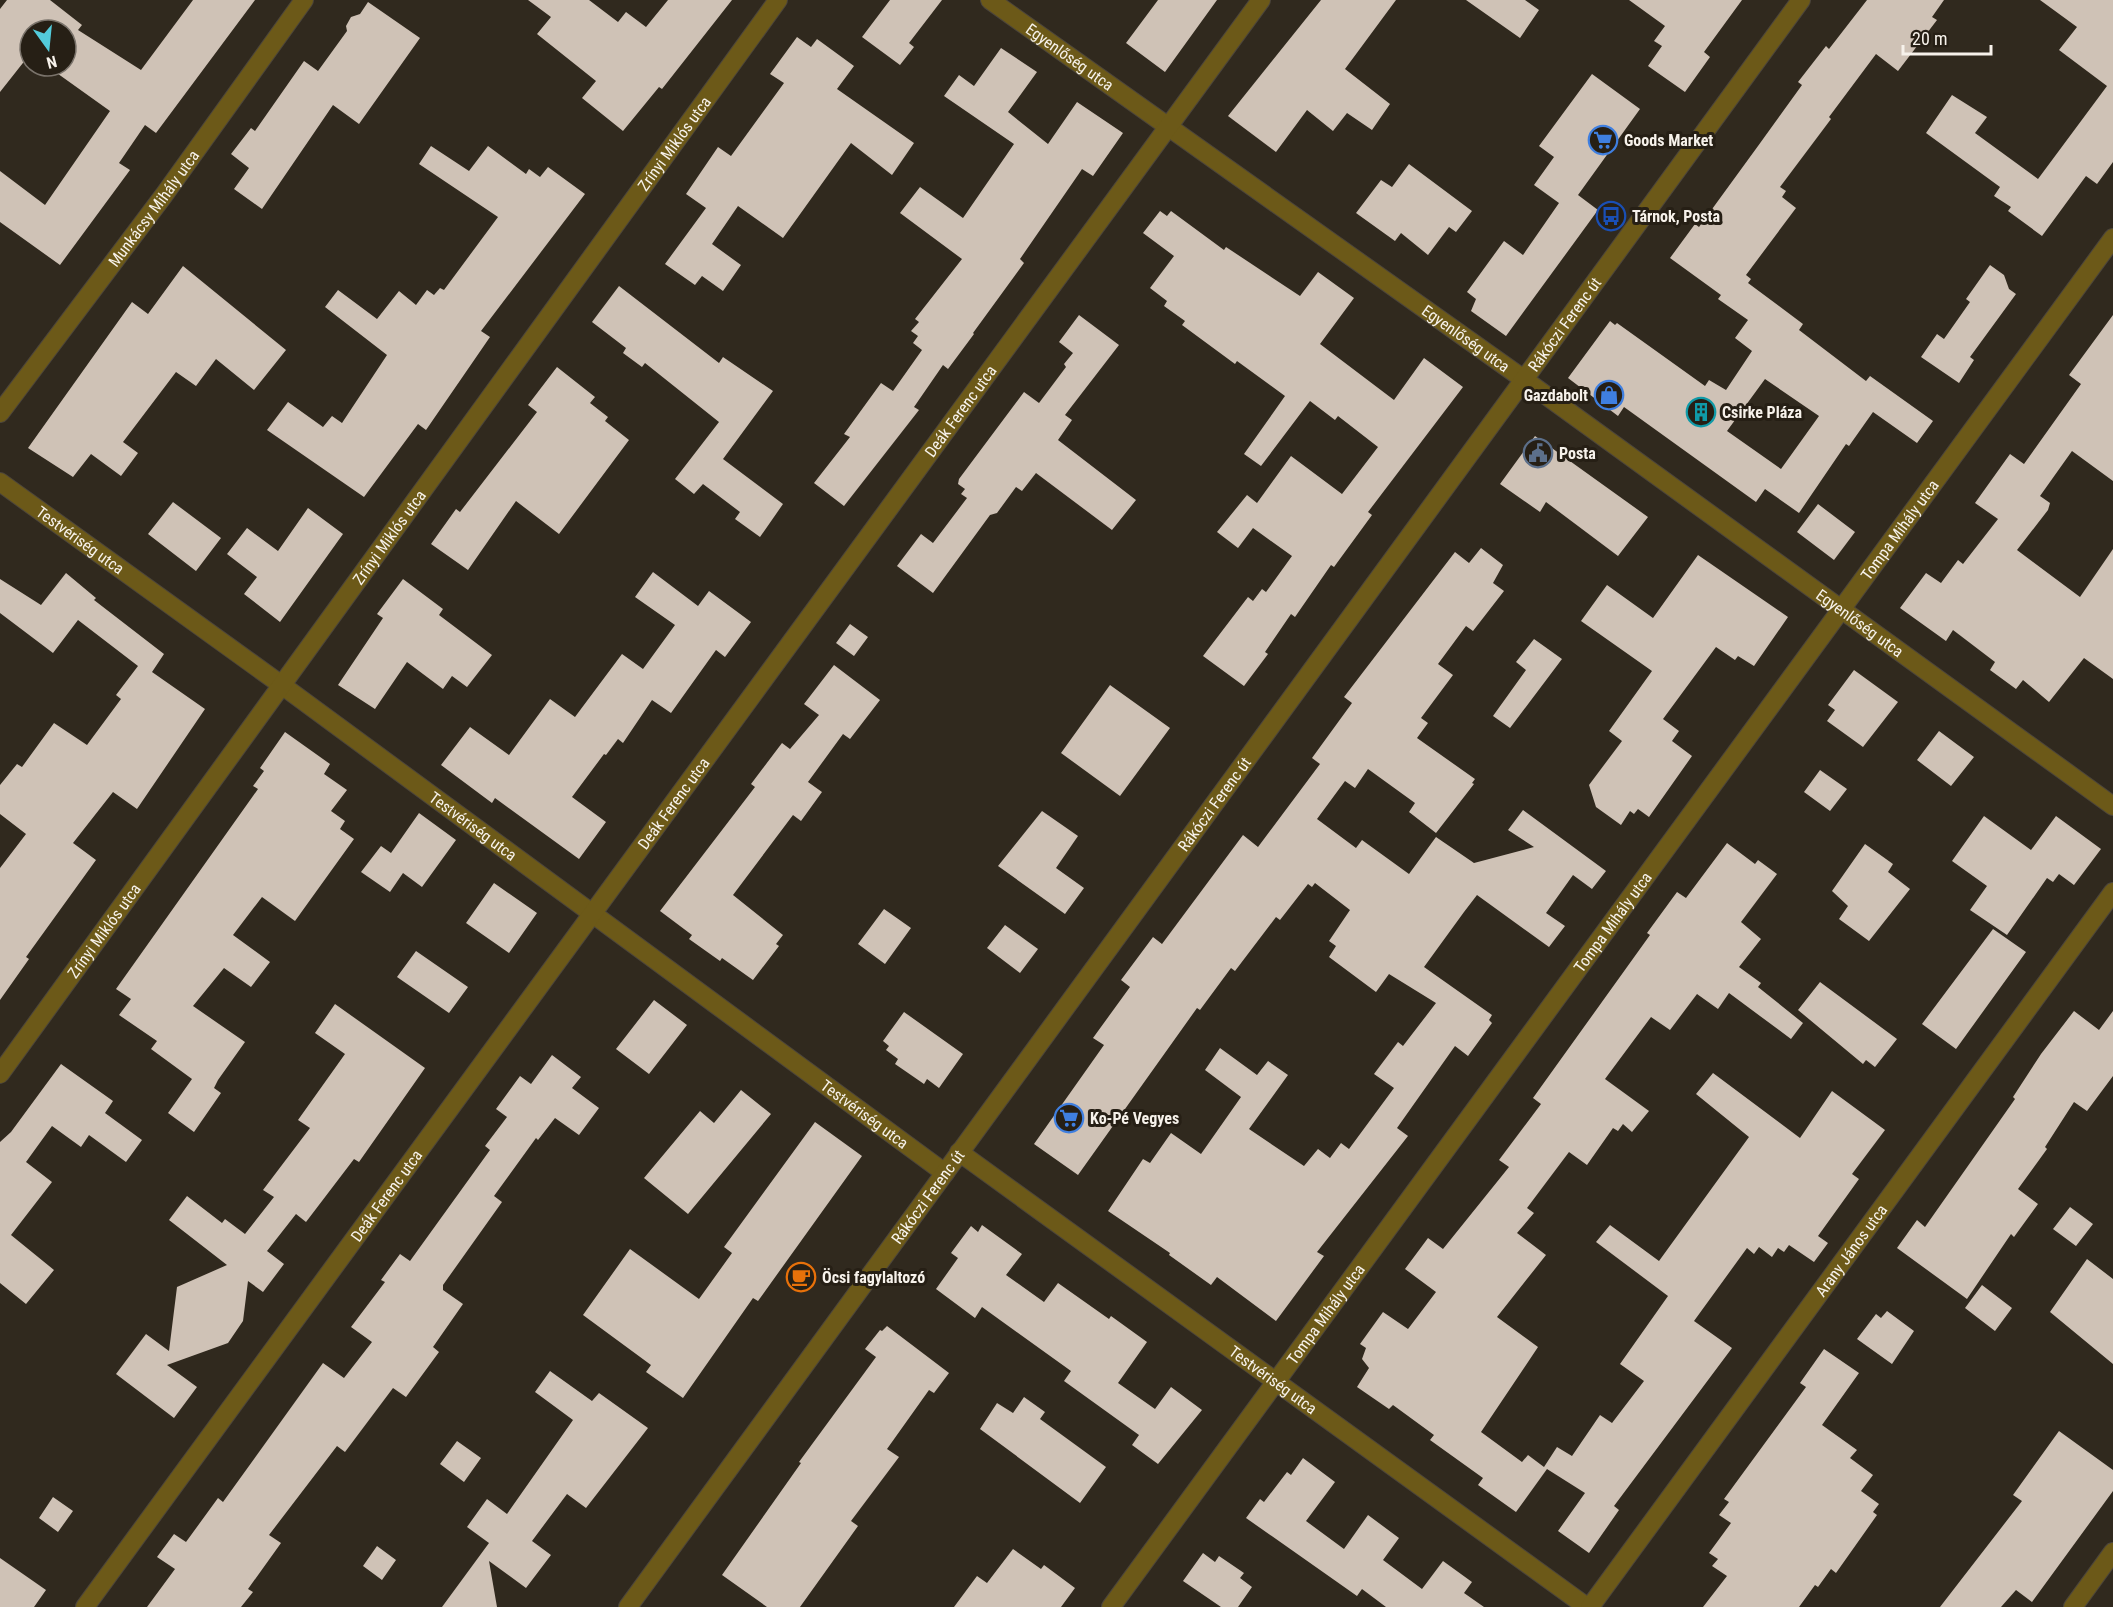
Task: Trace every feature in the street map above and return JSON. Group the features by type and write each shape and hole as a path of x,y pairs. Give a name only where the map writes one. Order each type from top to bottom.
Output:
{"street":[{"name":"Munkácsy Mihály utca","path":"0,413 164,195 304,0"},
{"name":"Zrínyi Miklós utca","path":"0,1074 778,0"},
{"name":"Egyenlőség utca","path":"990,0 1522,378 2113,806"},
{"name":"Deák Ferenc utca","path":"85,1607 1261,0"},
{"name":"Rákóczi Ferenc út","path":"628,1607 1522,378 1801,0"},
{"name":"Tompa Mihály utca","path":"1111,1607 2113,238"},
{"name":"Testvériség utca","path":"0,482 283,686 945,1173"},
{"name":"Arany János utca","path":"1589,1607 2113,892"},
{"name":"Testvériség utca","path":"959,1152 1589,1607"},
{"path":"2073,1607 2113,1552"}],"building":[{"path":"7,0 50,0 73,18 18,18 18,69 0,92 0,9"},
{"path":"193,0 255,0 156,133 145,125 119,163 130,170 60,265 0,222 0,171 45,205 110,111 64,78 78,78 78,30 141,70"},
{"path":"528,0 589,0 618,22 626,12 646,27 668,0 732,0 662,89 659,87 623,131 582,98 596,81 537,34 551,17"},
{"path":"890,0 942,0 909,43 914,47 900,65 862,37"},
{"path":"1158,0 1217,0 1165,72 1126,43"},
{"path":"1321,0 1396,0 1345,69 1390,104 1372,130 1347,113 1333,131 1307,110 1276,152 1228,116"},
{"path":"1466,0 1525,0 1539,10 1520,38"},
{"path":"1629,0 1742,0 1704,52 1710,57 1685,92 1648,66 1662,46 1654,41 1665,26"},
{"path":"1867,0 1944,0 1932,17 1937,20 1898,71 1876,54 1780,187 1786,191 1782,197 1796,208 1746,275 1751,279 1748,283 1803,324 1799,330 1866,381 1870,376 1933,421 1917,443 1873,412 1849,446 1846,444 1799,513 1765,489 1756,502 1624,407 1618,416 1568,378 1610,321 1615,325 1617,323 1705,386 1709,380 1726,390 1752,351 1735,338 1748,320 1718,299 1721,295 1670,258 1695,224 1699,227 1758,146 1802,85 1798,82 1826,46 1829,49","holes":["1765,379 1819,416 1781,469 1727,431"]},
{"path":"2040,0 2113,0 2113,162 2097,184 2086,176 2042,236 2008,211 2011,207 1994,196 2000,187 1926,133 1952,95 1987,117 1975,133 2038,179 2107,86 2059,50 2077,27"},
{"path":"368,2 420,38 359,124 333,105 262,209 234,189 249,168 231,154 251,128 255,131 304,61 318,71 347,31 346,26 351,17 360,14"},
{"path":"797,37 811,47 817,39 854,66 837,89 914,143 892,175 851,143 783,238 738,206 712,244 741,265 723,291 702,276 695,285 665,264 706,208 686,194 718,147 731,156 784,83 770,74"},
{"path":"1001,48 1037,72 1008,112 1048,144 1077,102 1123,133 1093,176 1082,169 1020,259 1024,263 974,334 948,369 943,365 914,407 919,410 844,506 814,483 850,437 844,434 881,383 893,391 922,350 913,343 918,336 911,331 919,322 915,319 962,259 900,213 920,187 963,218 1014,144 944,96 959,75 974,86"},
{"path":"1592,74 1640,109 1578,195 1598,210 1506,336 1471,311 1476,299 1467,292 1504,241 1523,255 1559,203 1534,185 1554,157 1539,146"},
{"path":"431,146 469,171 488,146 526,174 529,169 540,177 548,167 585,194 481,331 490,337 426,430 418,424 364,497 267,430 288,402 323,427 332,416 342,423 387,355 325,307 338,290 377,319 399,291 416,305 427,290 434,295 440,288 444,290 498,217 419,164"},
{"path":"1409,164 1472,211 1456,232 1449,227 1428,255 1401,233 1395,241 1356,213 1381,180 1392,187"},
{"path":"1160,211 1167,216 1171,211 1224,250 1226,247 1300,296 1318,272 1354,298 1320,344 1394,400 1424,358 1463,387 1368,512 1372,515 1334,567 1331,565 1295,617 1291,614 1265,652 1268,654 1244,686 1203,656 1248,597 1253,601 1262,589 1266,592 1292,556 1253,528 1238,548 1217,532 1247,495 1257,503 1291,456 1342,494 1378,447 1338,416 1335,420 1310,401 1261,466 1244,454 1285,396 1237,361 1235,364 1182,325 1185,321 1164,306 1167,301 1150,288 1174,256 1143,233"},
{"path":"1990,265 2004,275 2009,289 2016,294 1970,357 1974,360 1959,383 1921,357 1937,334 1944,339 1970,302 1966,299"},
{"path":"183,266 286,350 254,390 216,359 196,386 176,372 123,442 138,453 121,476 91,454 73,477 28,448 132,302 148,314"},
{"path":"619,286 719,363 723,357 773,391 723,459 783,504 760,537 735,519 740,512 703,484 694,494 675,479 719,422 645,363 642,367 623,353 626,348 592,322"},
{"path":"1079,315 1119,345 1065,415 1072,420 1058,440 1136,500 1112,530 1036,473 1022,491 1016,487 997,513 990,515 933,593 897,566 921,534 933,543 967,498 961,494 965,489 958,484 959,479 1024,392 1039,403 1066,367 1064,364 1073,353 1059,342"},
{"path":"2113,315 2113,481 2072,451 2040,496 2050,503 2048,510 2017,550 2080,597 2113,549 2113,679 2084,658 2049,702 2023,680 2016,689 1990,670 1995,662 1953,630 1946,641 1900,608 1926,573 1941,583 1958,560 1963,564 1998,519 1975,503 2010,454 2024,464 2081,384 2069,375"},
{"path":"557,367 595,397 590,403 608,417 605,421 629,440 559,534 516,501 468,570 431,544 456,509 460,512 537,412 528,405"},
{"path":"1535,436 1648,517 1618,556 1546,502 1540,512 1500,484"},
{"path":"173,502 221,538 196,571 148,534"},
{"path":"1818,504 1855,532 1834,560 1797,532"},
{"path":"308,508 343,534 280,622 244,594 257,577 227,554 247,528 278,551"},
{"path":"1481,548 1503,565 1493,583 1504,591 1473,631 1466,626 1438,664 1453,675 1421,718 1428,723 1417,738 1475,779 1472,783 1474,784 1436,833 1409,812 1415,803 1368,769 1355,788 1345,781 1317,819 1356,848 1362,840 1409,874 1436,837 1474,863 1534,847 1508,830 1523,810 1606,871 1592,889 1573,875 1546,913 1565,926 1549,947 1477,895 1464,912 1424,967 1492,1015 1489,1020 1492,1023 1468,1056 1455,1046 1397,1128 1408,1136 1317,1252 1324,1256 1276,1321 1217,1277 1211,1285 1169,1255 1170,1253 1108,1211 1143,1159 1150,1163 1171,1133 1201,1154 1241,1097 1205,1070 1220,1048 1257,1075 1268,1061 1288,1075 1249,1129 1304,1166 1318,1149 1330,1158 1341,1143 1349,1149 1394,1088 1374,1074 1398,1042 1403,1046 1436,1003 1389,974 1376,992 1329,957 1336,946 1329,941 1350,910 1315,883 1312,887 1308,884 1280,920 1276,917 1235,971 1231,968 1200,1010 1197,1008 1078,1175 1034,1144 1104,1045 1093,1038 1130,987 1121,980 1153,937 1162,944 1243,835 1258,847 1320,764 1312,758 1352,703 1344,697 1455,552 1469,563"},
{"path":"1698,555 1788,617 1754,666 1738,656 1735,660 1716,647 1663,719 1679,731 1672,741 1692,756 1649,817 1638,809 1634,814 1630,811 1621,825 1596,807 1589,785 1622,741 1609,731 1652,671 1581,621 1607,585 1653,618"},
{"path":"653,572 698,606 709,591 751,622 725,657 716,650 671,713 652,700 623,743 618,739 572,797 606,822 579,859 495,798 492,803 441,765 470,727 509,755 550,699 575,717 622,654 643,669 675,625 635,597"},
{"path":"66,573 96,598 94,600 164,654 152,672 205,709 137,809 113,792 73,843 96,860 26,957 29,959 0,1000 0,868 26,834 0,814 0,785 17,764 22,767 54,723 87,745 121,699 116,695 138,666 78,620 53,653 0,613 0,579 41,605"},
{"path":"403,579 443,609 439,615 492,655 467,687 452,676 443,689 407,662 375,709 338,685 383,618 377,614"},
{"path":"850,624 868,637 854,656 836,643"},
{"path":"1534,639 1562,659 1510,728 1493,716 1526,670 1516,662"},
{"path":"834,665 880,700 850,739 843,734 808,782 822,792 801,821 793,815 733,895 783,935 776,944 779,946 753,980 722,958 720,961 689,939 692,935 660,911 755,787 751,784 782,743 790,749 819,715 804,704"},
{"path":"1854,670 1898,702 1863,747 1827,721 1835,710 1828,705"},
{"path":"1110,685 1170,728 1120,796 1061,753"},
{"path":"1939,731 1974,757 1951,786 1917,760"},
{"path":"285,732 330,764 324,774 347,790 331,811 345,821 340,829 354,839 295,921 262,897 233,935 270,962 251,987 224,968 193,1006 245,1042 218,1080 214,1088 221,1093 194,1132 168,1113 192,1079 151,1049 157,1041 119,1015 131,999 116,989 258,789 253,786 264,771 260,768"},
{"path":"1820,770 1847,789 1830,811 1804,792"},
{"path":"1042,811 1078,836 1056,868 1084,888 1065,914 998,866"},
{"path":"419,813 456,840 422,887 403,873 390,892 361,872 381,846 391,853"},
{"path":"1984,816 2031,850 2056,816 2101,849 2074,885 2059,874 2053,882 2047,878 2007,935 1970,910 1987,886 1952,861"},
{"path":"1727,843 1755,864 1758,860 1777,874 1741,922 1761,939 1739,967 1761,983 1758,987 1803,1023 1791,1039 1729,993 1718,1009 1697,994 1670,1030 1651,1017 1605,1079 1649,1111 1632,1132 1623,1124 1618,1131 1613,1128 1587,1165 1569,1152 1527,1208 1534,1213 1517,1233 1546,1255 1497,1317 1538,1347 1481,1432 1522,1462 1528,1455 1544,1467 1557,1447 1572,1456 1600,1415 1612,1423 1644,1381 1620,1364 1668,1296 1596,1242 1610,1225 1659,1261 1749,1137 1696,1094 1713,1073 1800,1138 1832,1091 1885,1130 1852,1174 1859,1179 1818,1236 1828,1243 1814,1262 1789,1245 1784,1252 1778,1248 1772,1257 1759,1247 1754,1254 1747,1248 1694,1321 1732,1348 1614,1506 1619,1510 1589,1553 1558,1531 1585,1493 1547,1469 1516,1512 1478,1485 1483,1478 1430,1440 1434,1435 1393,1405 1389,1409 1357,1387 1369,1368 1362,1359 1366,1348 1360,1344 1383,1312 1408,1329 1436,1292 1405,1269 1428,1238 1443,1249 1509,1167 1499,1160 1541,1104 1533,1098 1650,935 1647,933 1677,892 1686,898"},
{"path":"1865,844 1893,864 1888,872 1910,889 1869,941 1839,919 1848,906 1832,891"},
{"path":"494,883 537,913 509,953 466,923"},
{"path":"884,909 911,928 885,964 858,944"},
{"path":"1005,925 1038,949 1020,973 987,948"},
{"path":"1993,929 2026,952 1956,1049 1922,1024"},
{"path":"416,951 468,987 449,1013 397,977"},
{"path":"1820,982 1897,1039 1875,1067 1866,1060 1863,1064 1798,1010"},
{"path":"654,1000 687,1025 649,1074 616,1049"},
{"path":"335,1004 425,1068 359,1162 354,1159 306,1222 296,1214 267,1251 284,1264 263,1292 248,1281 243,1321 228,1343 167,1365 197,1387 174,1418 116,1374 146,1334 169,1351 177,1287 227,1265 169,1220 187,1196 222,1223 225,1219 245,1234 274,1197 263,1190 310,1128 298,1120 345,1054 315,1033"},
{"path":"2074,1011 2099,1030 2113,1011 2113,1076 2087,1111 2074,1102 2045,1147 2047,1149 2018,1189 2038,1204 2014,1237 2011,1234 1967,1299 1897,1248 1917,1220 1925,1227 2015,1099 2013,1097 2041,1054"},
{"path":"904,1012 963,1054 939,1088 927,1079 924,1084 895,1064 898,1059 886,1050 889,1046 883,1041"},
{"path":"552,1055 581,1077 572,1088 599,1108 579,1135 555,1118 538,1140 536,1138 494,1196 502,1202 443,1285 443,1290 463,1304 433,1347 439,1352 406,1397 393,1388 345,1452 337,1446 269,1535 281,1543 248,1589 253,1592 241,1607 147,1607 175,1569 157,1557 174,1534 186,1542 218,1498 223,1502 323,1363 344,1378 372,1342 351,1327 385,1282 381,1280 400,1254 410,1261 490,1150 485,1146 507,1117 496,1109 520,1076 531,1084"},
{"path":"61,1064 113,1101 105,1113 142,1140 126,1162 89,1135 81,1147 52,1126 26,1162 52,1182 11,1235 54,1270 26,1304 0,1283 0,1142 11,1132"},
{"path":"741,1090 771,1114 688,1214 644,1178 700,1111 714,1123"},
{"path":"815,1122 862,1156 758,1301 753,1298 683,1398 646,1372 651,1365 583,1315 630,1249 699,1299 732,1253 724,1247"},
{"path":"2070,1207 2093,1224 2076,1246 2053,1229"},
{"path":"982,1225 1022,1254 1006,1275 1044,1302 1058,1283 1109,1319 1111,1316 1147,1342 1118,1383 1155,1409 1171,1387 1202,1410 1158,1464 1132,1445 1139,1435 1064,1381 1071,1371 982,1307 975,1318 936,1289 958,1258 951,1253 971,1226 978,1232"},
{"path":"2087,1259 2113,1279 2113,1364 2050,1312"},
{"path":"1982,1285 2012,1308 1995,1331 1965,1308"},
{"path":"1887,1311 1914,1331 1892,1364 1857,1339 1876,1314 1881,1318"},
{"path":"887,1326 949,1373 934,1393 929,1390 887,1449 899,1457 851,1521 858,1526 800,1607 767,1607 722,1575 801,1463 799,1462 876,1357 865,1349 880,1330 882,1331"},
{"path":"1824,1349 1859,1373 1822,1425 1857,1450 1850,1458 1873,1475 1861,1491 1879,1504 1873,1512 1877,1515 1836,1573 1831,1569 1818,1587 1815,1585 1799,1607 1703,1607 1727,1576 1712,1566 1718,1559 1709,1553 1731,1523 1719,1515 1729,1502 1724,1499 1806,1387 1800,1383"},
{"path":"550,1371 592,1401 599,1393 648,1428 586,1508 567,1494 532,1541 551,1555 526,1588 489,1561 497,1607 442,1607 489,1543 467,1527 487,1499 507,1514 573,1420 535,1392"},
{"path":"1024,1397 1045,1412 1040,1419 1106,1467 1080,1503 980,1429 997,1403 1013,1413"},
{"path":"2059,1431 2113,1470 2113,1491 2032,1602 2016,1590 2001,1607 1940,1607 2022,1501 2013,1495"},
{"path":"457,1441 481,1458 464,1482 440,1464"},
{"path":"1303,1458 1335,1482 1306,1521 1344,1549 1368,1515 1399,1538 1383,1560 1422,1589 1443,1561 1472,1582 1464,1593 1484,1607 1386,1607 1362,1589 1357,1596 1246,1518 1260,1499 1264,1502 1287,1472 1291,1475"},
{"path":"53,1497 73,1511 58,1532 39,1518"},
{"path":"377,1546 396,1560 382,1580 363,1566"},
{"path":"1013,1549 1041,1569 1044,1565 1075,1588 1061,1607 954,1607 977,1576 987,1583"},
{"path":"1203,1553 1215,1562 1219,1556 1244,1573 1240,1578 1252,1587 1238,1607 1221,1607 1183,1581"},
{"path":"0,1558 46,1590 34,1607 0,1607"}],"place":[{"name":"Goods Market","path":"1603,140"},
{"name":"Tárnok, Posta","path":"1611,216"},
{"name":"Gazdabolt","path":"1609,395"},
{"name":"Csirke Pláza","path":"1701,412"},
{"name":"Posta","path":"1538,453"},
{"name":"Ko-Pé Vegyes","path":"1069,1118"},
{"name":"Öcsi fagylaltozó","path":"801,1277"}]}
